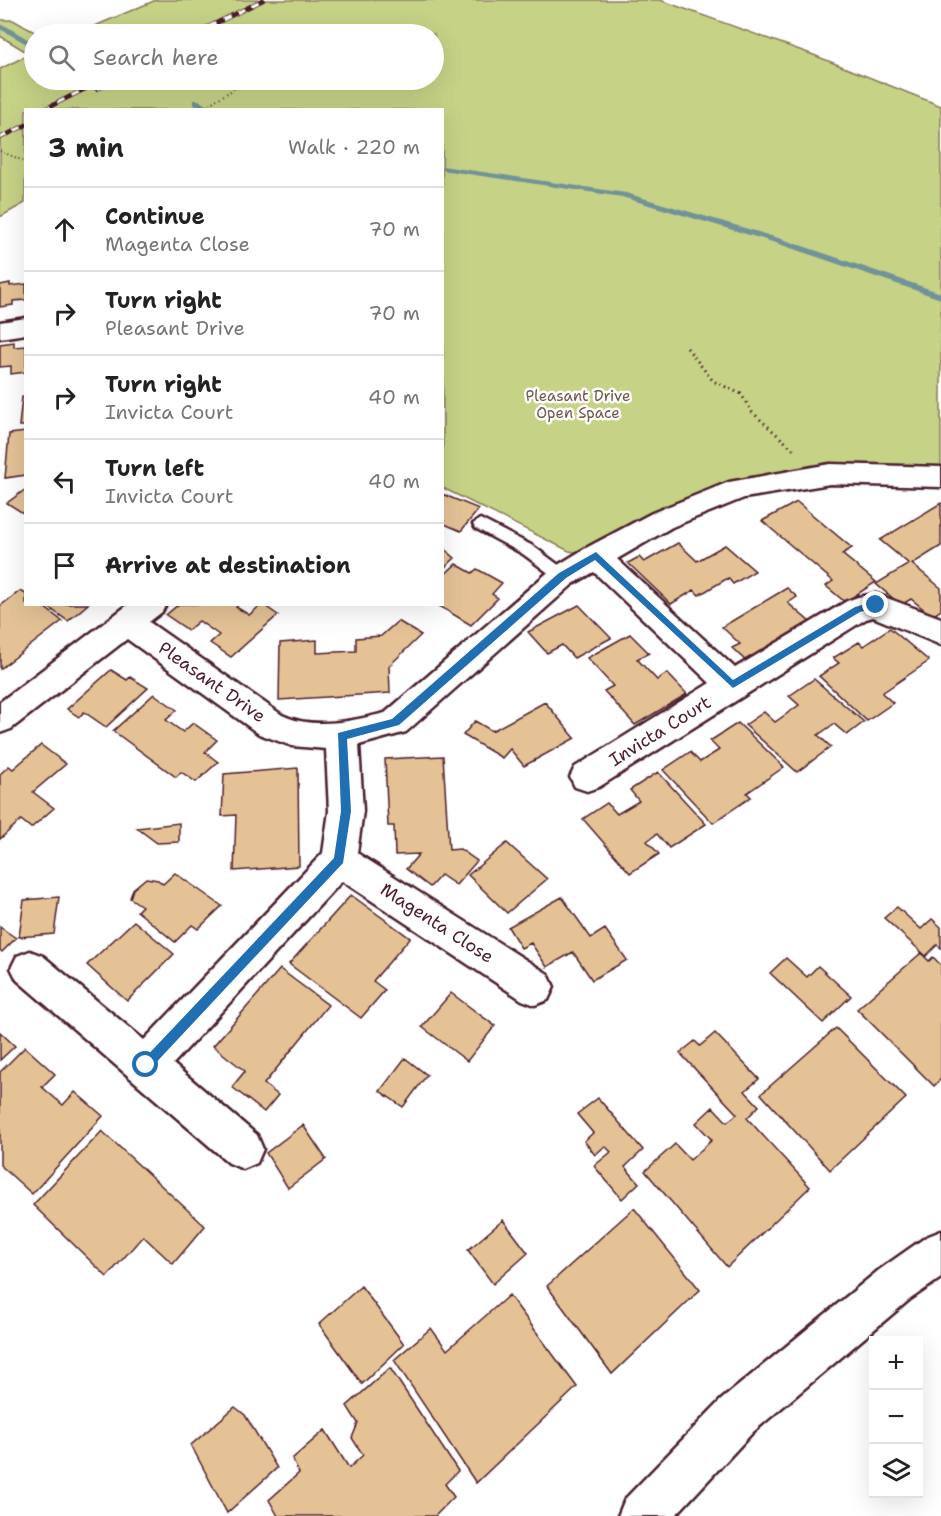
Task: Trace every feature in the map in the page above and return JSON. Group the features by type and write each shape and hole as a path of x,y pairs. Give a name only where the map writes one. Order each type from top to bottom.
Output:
{"street":[{"path":"0,330 24,326"},
{"name":"Pleasant Drive","path":"0,720 139,614 252,713 279,728 307,734 342,736 395,723 562,576 662,520 739,489 821,476 941,477"},
{"name":"Invicta Court","path":"596,556 733,685"},
{"name":"Invicta Court","path":"586,777 858,609 876,605 901,617 933,627 941,633"},
{"path":"146,1065 339,860 346,811 342,736"},
{"name":"Magenta Close","path":"339,860 536,987"},
{"path":"30,968 243,1149"},
{"path":"642,1516 737,1416 894,1285 941,1252"}],"lane":[{"path":"480,524 528,550 562,576"}],"path":[{"path":"202,108 232,90"},
{"path":"0,151 24,161"},
{"path":"687,348 713,381 741,394 752,412 821,476"}],"green space":[{"name":"Pleasant Drive Open Space","path":"156,0 660,0 811,54 941,106 941,477 780,482 596,556 569,551 444,488 444,108 24,108 24,204 0,217 0,69 24,57 24,90 444,90 444,24 100,24"},
{"path":"0,20 13,20 24,26 24,50 0,36"}],"building":[{"path":"24,284 24,300 13,301 13,305 0,307 0,285"},
{"path":"14,342 14,347 24,346 24,372 11,374 11,366 0,367 0,344"},
{"path":"22,397 24,397 24,426 19,426"},
{"path":"24,432 24,475 5,478 9,434"},
{"path":"24,490 24,514 7,503"},
{"path":"444,495 479,509 461,531 444,524"},
{"path":"797,502 852,548 842,554 876,582 845,602 826,586 833,581 762,521"},
{"path":"941,503 941,546 912,564 941,588 941,610 932,616 911,599 901,605 876,584 909,564 880,540"},
{"path":"678,543 697,561 725,545 755,571 733,584 728,578 699,595 694,590 671,604 628,563 639,557 644,562"},
{"path":"444,549 455,558 444,568"},
{"path":"456,564 472,573 477,569 502,583 492,594 498,598 471,625 439,606 444,606 444,575"},
{"path":"787,588 797,597 788,603 811,623 747,662 732,648 740,644 722,627"},
{"path":"20,591 24,593 24,606 43,606 62,621 0,669 0,606"},
{"path":"579,605 611,638 574,658 562,645 547,653 528,632"},
{"path":"47,606 86,606 68,621"},
{"path":"177,606 237,606 249,615 260,606 265,606 278,615 231,657 210,643 219,635 199,621 188,630 166,615"},
{"path":"398,621 421,635 389,666 390,693 279,700 280,643 317,640 317,653 356,651 356,638 381,636"},
{"path":"890,628 929,661 882,693 893,703 867,721 819,676 839,663 833,658 859,642 863,646"},
{"path":"630,634 649,653 637,659 657,680 667,673 687,694 635,725 604,691 613,686 587,658"},
{"path":"111,670 127,680 130,677 148,688 106,727 84,712 79,717 67,709"},
{"path":"814,679 864,722 847,735 834,724 818,735 831,747 797,772 745,725 764,712 775,722 799,705 789,696"},
{"path":"154,694 177,710 166,720 183,732 193,723 217,740 205,752 218,762 196,782 181,772 176,777 113,731"},
{"path":"545,702 575,738 524,766 510,749 502,758 463,735 475,721 492,731"},
{"path":"738,723 784,767 747,793 751,797 713,823 663,770 690,752 700,762 719,750 710,741"},
{"path":"41,745 66,764 33,792 54,808 31,828 21,820 0,839 0,774 9,766 13,769"},
{"path":"443,756 449,850 460,849 477,861 456,885 441,875 430,887 406,869 419,854 395,855 394,826 388,826 385,759"},
{"path":"298,768 299,866 234,871 236,815 222,816 224,774"},
{"path":"658,772 706,824 669,848 657,834 647,841 659,854 630,873 583,819 607,803 617,814 639,801 630,790"},
{"path":"179,823 179,842 157,843 137,828"},
{"path":"507,843 547,879 507,913 468,875"},
{"path":"175,873 222,906 198,929 192,925 175,942 137,911 142,906 130,898 133,889 146,878 158,880 163,884"},
{"path":"351,895 410,938 373,981 385,990 361,1018 289,964"},
{"path":"59,897 54,934 19,937 24,900"},
{"path":"562,897 591,938 605,929 627,960 592,980 573,952 547,967 531,943 521,948 508,927"},
{"path":"897,907 921,929 932,919 941,927 941,948 937,945 926,956 884,918"},
{"path":"134,921 174,954 127,1001 87,965"},
{"path":"0,927 16,938 2,952 0,950"},
{"path":"921,953 929,961 933,957 941,965 941,1079 934,1086 857,1009"},
{"path":"786,958 807,977 818,966 851,996 823,1023 770,973"},
{"path":"280,969 328,1005 264,1084 278,1095 264,1112 232,1087 245,1071 213,1046"},
{"path":"451,993 495,1026 467,1061 422,1027"},
{"path":"836,1028 906,1098 830,1170 761,1094"},
{"path":"0,1032 15,1046 0,1060"},
{"path":"715,1033 759,1079 745,1091 759,1106 747,1118 810,1187 727,1267 645,1171 675,1144 690,1160 712,1140 696,1123 713,1107 727,1122 737,1114 680,1053 695,1041 700,1046"},
{"path":"25,1047 55,1074 42,1087 63,1105 75,1092 103,1116 32,1194 0,1165 0,1072"},
{"path":"405,1058 427,1075 403,1107 380,1091"},
{"path":"598,1098 643,1150 625,1167 639,1183 622,1199 594,1166 611,1152 605,1146 595,1155 584,1141 593,1133 577,1114"},
{"path":"303,1125 326,1159 288,1188 266,1153"},
{"path":"102,1131 205,1226 173,1264 143,1236 107,1277 33,1205"},
{"path":"634,1208 700,1290 612,1374 547,1286"},
{"path":"503,1220 528,1253 493,1284 468,1250"},
{"path":"361,1286 404,1344 362,1384 319,1324"},
{"path":"509,1295 577,1387 476,1483 394,1360 431,1328 447,1350"},
{"path":"390,1368 458,1471 445,1484 454,1497 435,1516 278,1516 269,1500 299,1473 292,1459 325,1430 349,1468 363,1455 352,1438 358,1423 347,1406"},
{"path":"235,1407 245,1415 277,1468 227,1513 191,1445"}],"waterway":[{"path":"0,27 4,27 24,40"},
{"path":"196,102 206,108"},
{"path":"444,168 623,195 782,242 941,296"}],"railway":[{"path":"214,24 263,0"},
{"path":"47,108 83,90"},
{"path":"0,138 24,126"}],"route":[{"path":"146,1065 339,860 346,811 342,736 395,723 562,576 596,556 733,685 858,609 876,605"}]}
